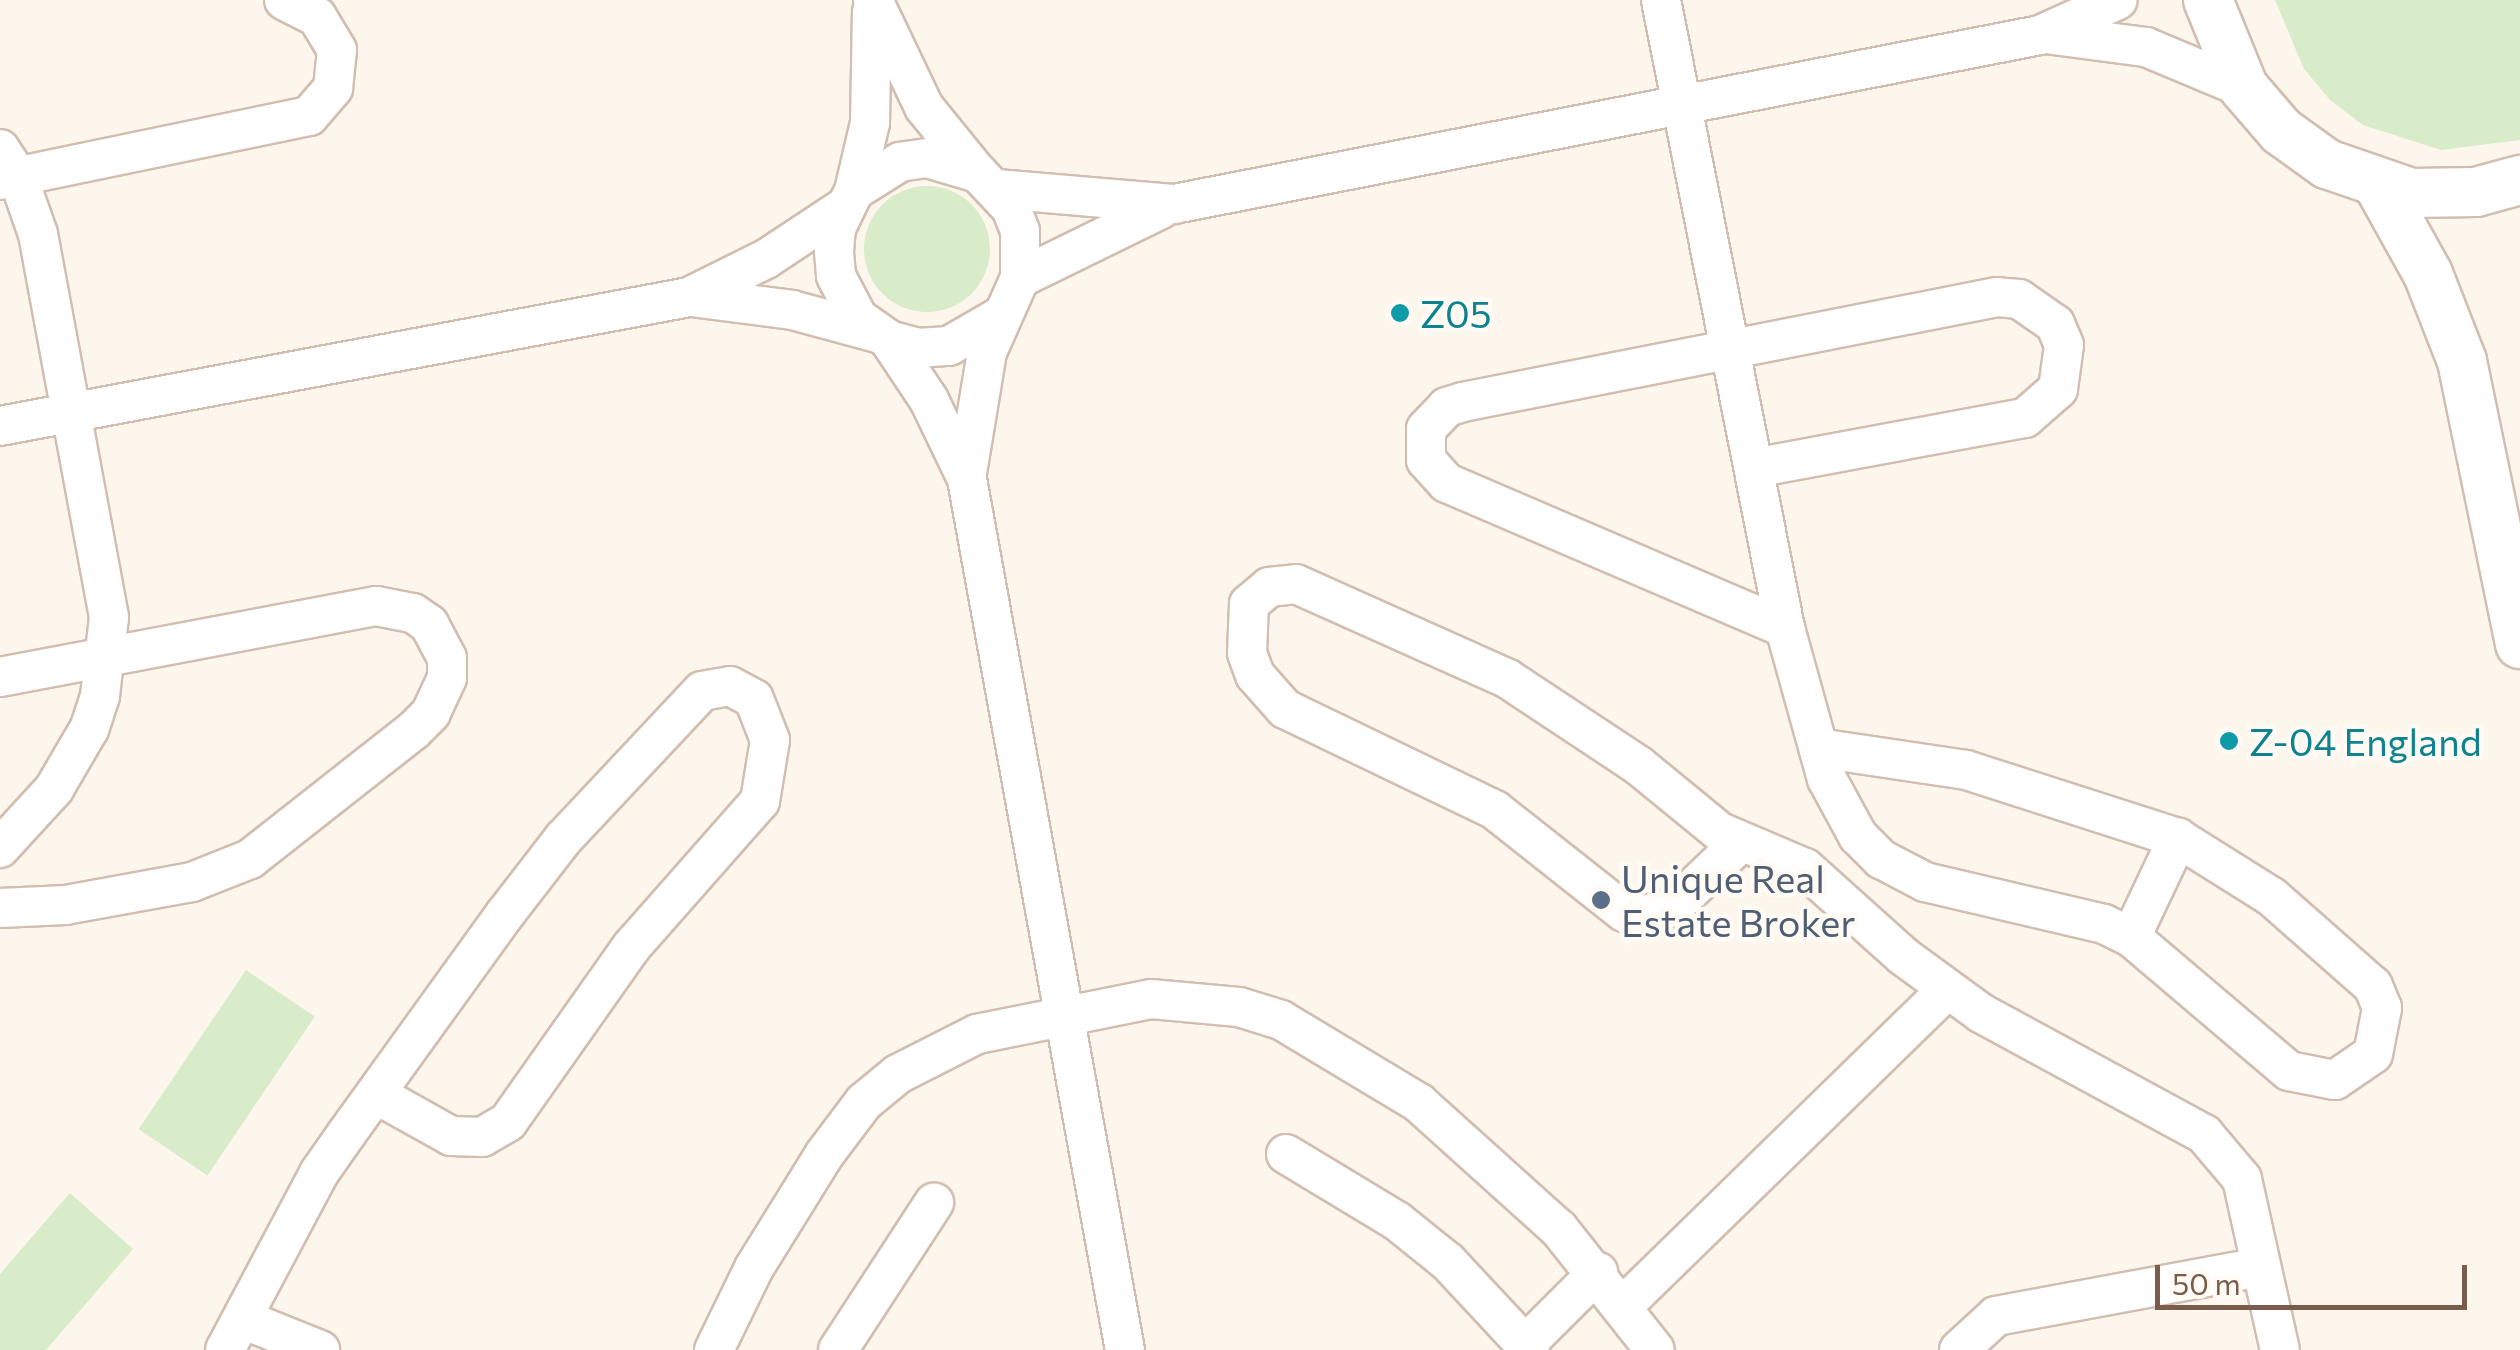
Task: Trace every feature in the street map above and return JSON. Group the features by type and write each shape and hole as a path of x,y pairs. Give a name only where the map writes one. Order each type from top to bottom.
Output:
{"street":[{"path":"0,848 74,760 100,696 106,656 105,582 38,234 6,169 309,116 334,88 337,50 318,17 284,0"},
{"path":"872,0 924,107 988,181 1020,231 1020,278 1001,316 977,390 967,479"},
{"path":"872,0 871,110 850,198 836,228 836,276 858,318 883,337 929,400 967,479 1125,1350"},
{"path":"1661,0 1785,628 1819,748 1840,809 1858,836 1904,874 2104,924 2131,938 2289,1070 2335,1080 2373,1054 2382,1008 2373,986 2272,897 2178,838 1966,770 1819,748"},
{"path":"1020,278 1174,204 1684,109 2040,35 2118,0"},
{"path":"2208,0 2244,88 2303,150 2379,186 2444,194 2520,180"},
{"path":"2040,35 2146,47 2244,88"},
{"path":"0,426 689,297 766,259 850,198 875,174 913,160 953,162 988,181 1174,204"},
{"path":"2379,186 2428,274 2462,362 2520,644"},
{"path":"1754,468 2025,418 2058,389 2064,345 2039,309 1997,296 1447,407 1426,429 1423,444 1434,474 1447,484 1785,628"},
{"path":"689,297 792,310 883,337 949,346 1001,316"},
{"path":"1740,844 1674,907 1641,916 1624,912 1495,810 1286,709 1255,674 1246,654 1249,604 1269,587 1296,584 1440,643 1575,720 1740,844 1805,868 1947,990 2219,1147 2242,1179 2280,1350"},
{"path":"0,678 395,606 429,624 447,658 447,678 432,713 250,859 192,882 66,905 0,908"},
{"path":"320,1350 235,1335 320,1173 376,1094 516,899 626,768 702,691 730,686 754,698 770,740 760,801 612,972 508,1122 482,1137 451,1136 376,1094"},
{"path":"2131,938 2178,838"},
{"path":"1625,1304 1947,990"},
{"path":"714,1350 788,1210 864,1102 936,1051 1064,1014 1150,999 1238,1007 1281,1020 1375,1073 1462,1136 1598,1272 1656,1350"},
{"path":"1286,1154 1397,1221 1448,1262 1528,1347 1598,1272"},
{"path":"838,1350 934,1203"},
{"path":"1960,1350 1996,1316 2261,1266"}],"green space":[{"path":"2275,0 2520,0 2520,140 2441,150 2363,125 2330,100 2304,69"},
{"path":"927,186 951,191 971,205 985,225 990,249 985,273 971,293 951,307 927,312 903,307 883,293 869,273 864,249 869,225 883,205 903,191"},
{"path":"246,970 315,1016 207,1176 139,1129"},
{"path":"70,1193 133,1249 46,1350 0,1350 0,1274"}],"place":[{"name":"Z05","path":"1400,313"},
{"name":"Z-04 England","path":"2229,741"},
{"name":"Unique Real Estate Broker","path":"1601,900"}]}
